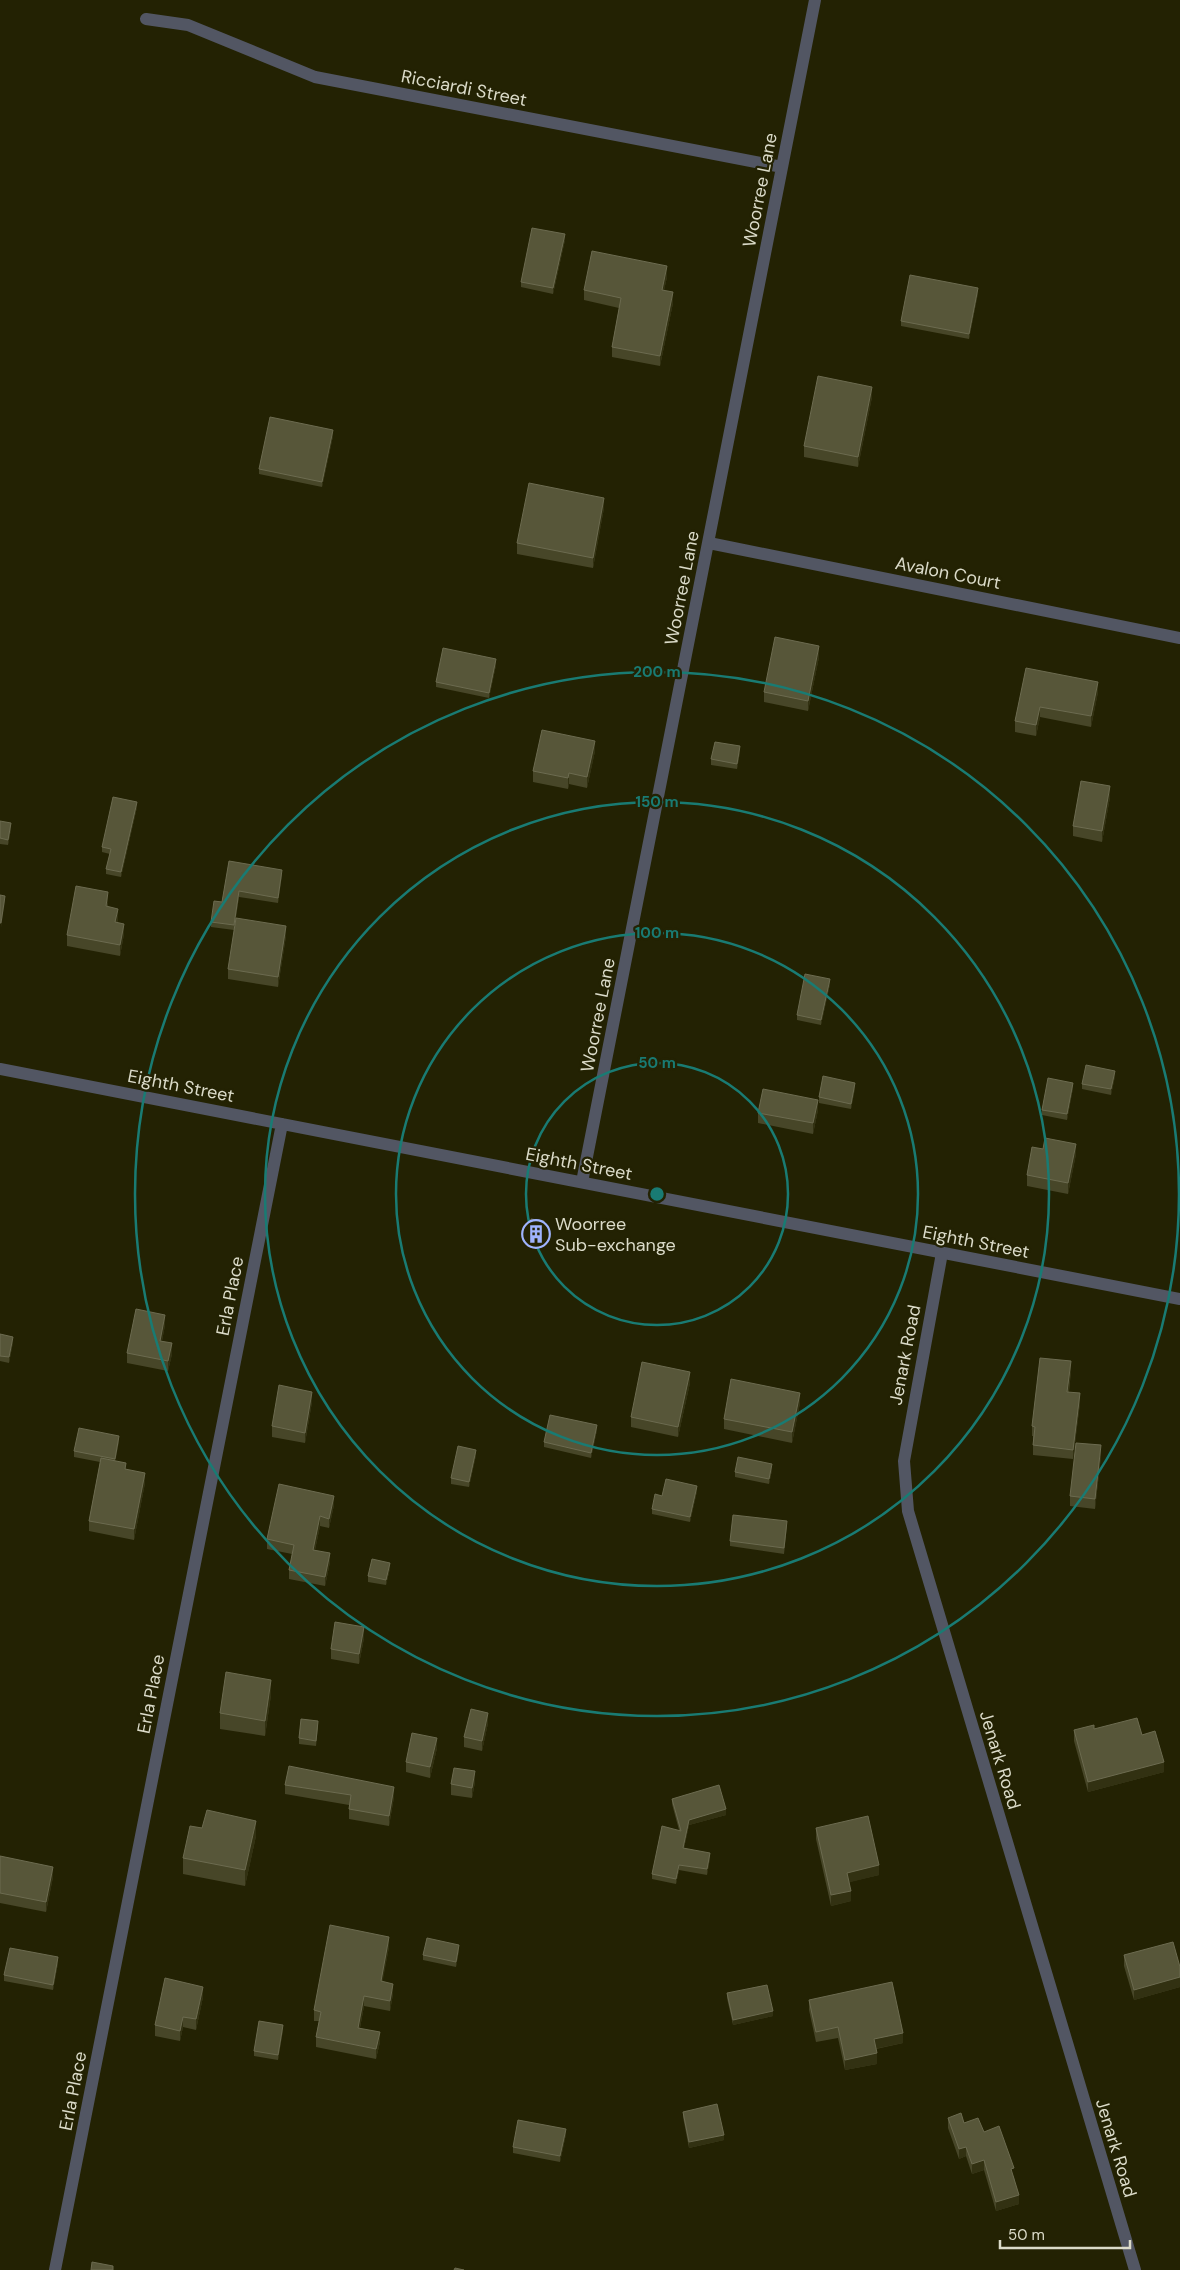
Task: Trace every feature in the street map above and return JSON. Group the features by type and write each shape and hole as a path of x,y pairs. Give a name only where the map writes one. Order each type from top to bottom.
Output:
{"street":[{"name":"Woorree Lane","path":"582,1182 815,0"},
{"name":"Ricciardi Street","path":"146,19 188,25 315,77 782,167"},
{"name":"Avalon Court","path":"708,543 1180,638"},
{"name":"Eighth Street","path":"0,1069 1180,1299"},
{"name":"Erla Place","path":"55,2270 282,1124"},
{"name":"Jenark Road","path":"942,1253 904,1461 908,1511 1134,2270"}],"building":[{"path":"532,228 565,234 553,288 521,282"},
{"path":"592,251 667,266 662,290 673,292 660,356 612,347 621,298 584,290"},
{"path":"910,275 978,288 969,334 901,321"},
{"path":"818,376 872,387 858,457 804,446"},
{"path":"270,417 333,430 322,482 259,469"},
{"path":"529,483 604,498 593,558 517,543"},
{"path":"775,637 819,646 808,701 764,692"},
{"path":"443,648 496,659 489,693 436,682"},
{"path":"1026,668 1098,682 1091,716 1040,707 1036,725 1015,721"},
{"path":"542,730 595,741 587,777 569,773 568,778 533,771"},
{"path":"715,742 740,746 737,764 711,759"},
{"path":"1081,781 1110,786 1102,831 1073,826"},
{"path":"113,797 137,802 121,872 106,869 111,849 102,847"},
{"path":"0,821 11,823 8,840 0,838"},
{"path":"229,861 282,870 278,898 239,891 234,925 211,922 214,901 222,902"},
{"path":"76,886 108,892 106,906 118,909 115,922 124,924 120,945 67,935"},
{"path":"0,895 5,896 1,923 0,923"},
{"path":"236,918 286,926 278,977 228,969"},
{"path":"805,974 830,979 821,1020 797,1015"},
{"path":"1086,1065 1115,1071 1111,1089 1082,1084"},
{"path":"823,1076 855,1083 851,1104 819,1097"},
{"path":"1048,1078 1073,1083 1067,1114 1042,1110"},
{"path":"763,1089 818,1100 813,1123 758,1113"},
{"path":"1045,1138 1076,1144 1068,1183 1027,1175 1032,1147 1043,1149"},
{"name":"Woorree Sub-exchange","path":"531,1219 544,1221 540,1238 527,1236"},
{"path":"136,1309 165,1315 160,1341 172,1343 168,1361 127,1353"},
{"path":"0,1334 13,1337 9,1357 0,1356"},
{"path":"1040,1358 1071,1361 1067,1392 1080,1393 1073,1450 1033,1445 1035,1427 1032,1426"},
{"path":"642,1362 690,1372 678,1427 631,1417"},
{"path":"731,1379 800,1393 792,1432 724,1419"},
{"path":"279,1385 312,1392 305,1433 272,1426"},
{"path":"550,1415 597,1425 591,1453 544,1442"},
{"path":"79,1428 119,1436 115,1459 74,1451"},
{"path":"1076,1443 1101,1445 1095,1499 1070,1496"},
{"path":"458,1446 476,1450 469,1482 451,1478"},
{"path":"738,1457 772,1464 769,1479 735,1472"},
{"path":"101,1458 126,1463 125,1469 145,1473 134,1529 89,1521"},
{"path":"666,1479 697,1486 690,1517 652,1509 655,1494 662,1496"},
{"path":"279,1484 334,1496 329,1519 320,1516 313,1550 330,1553 325,1577 289,1570 294,1545 267,1539"},
{"path":"733,1515 787,1521 784,1548 730,1541"},
{"path":"372,1559 390,1563 386,1580 368,1576"},
{"path":"335,1622 364,1627 359,1654 331,1649"},
{"path":"226,1672 271,1680 265,1721 220,1713"},
{"path":"471,1709 488,1713 482,1741 464,1737"},
{"path":"1137,1718 1142,1735 1155,1731 1164,1762 1088,1782 1074,1730 1094,1725 1094,1729"},
{"path":"301,1719 318,1721 316,1741 299,1738"},
{"path":"412,1733 437,1738 430,1767 406,1762"},
{"path":"289,1766 394,1787 389,1816 349,1809 351,1795 285,1785"},
{"path":"454,1768 475,1771 472,1788 451,1784"},
{"path":"719,1785 726,1809 689,1820 683,1848 710,1853 707,1869 679,1865 676,1879 652,1874 662,1826 681,1831 672,1799"},
{"path":"207,1810 256,1821 245,1870 183,1858 190,1826 202,1828"},
{"path":"868,1816 879,1865 847,1873 851,1891 831,1895 816,1828"},
{"path":"0,1856 53,1867 46,1902 0,1893"},
{"path":"330,1925 389,1937 381,1981 393,1984 390,2001 364,1996 358,2028 380,2032 376,2049 316,2037 321,2012 314,2010"},
{"path":"427,1938 459,1945 456,1962 423,1955"},
{"path":"1173,1942 1180,1967 1180,1977 1134,1990 1124,1955"},
{"path":"10,1948 58,1957 53,1985 4,1975"},
{"path":"165,1978 203,1987 196,2019 183,2017 180,2031 155,2025"},
{"path":"892,1982 903,2033 874,2039 877,2053 845,2060 838,2027 816,2032 809,2000"},
{"path":"767,1985 773,2011 733,2020 727,1993"},
{"path":"259,2021 283,2025 278,2055 254,2051"},
{"path":"717,2104 724,2135 689,2142 683,2112"},
{"path":"961,2113 964,2123 978,2118 984,2132 999,2126 1014,2168 1011,2169 1019,2195 996,2202 984,2160 972,2164 966,2147 959,2149 948,2118"},
{"path":"518,2120 566,2129 560,2156 513,2147"},
{"path":"92,2262 113,2266 113,2270 91,2270"}],"place":[{"name":"Woorree Sub-exchange","path":"536,1234"}]}
